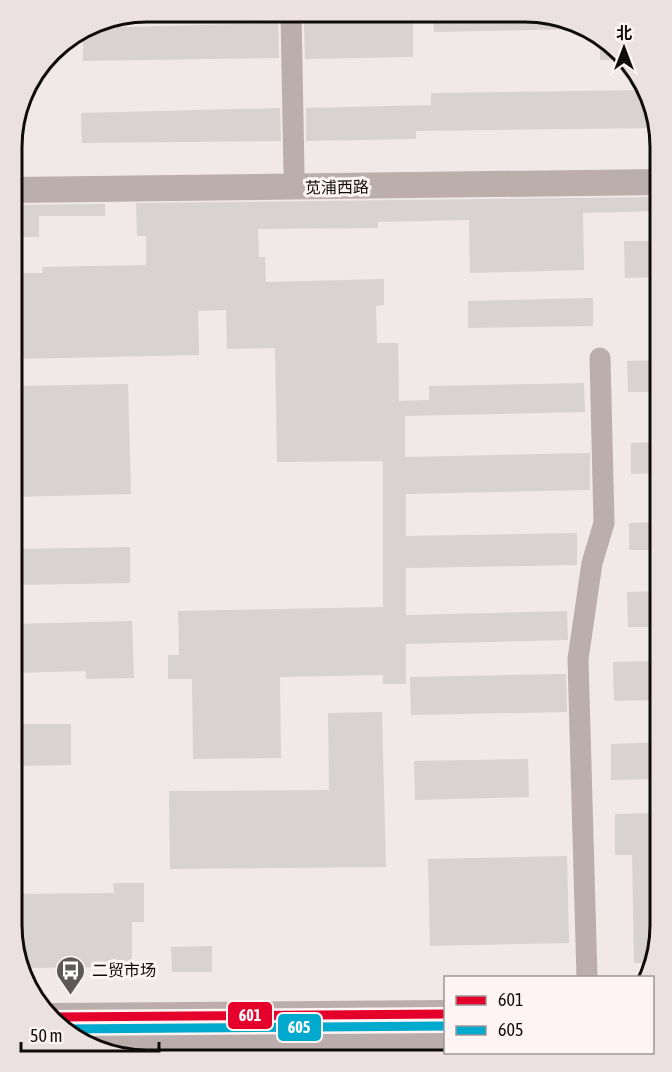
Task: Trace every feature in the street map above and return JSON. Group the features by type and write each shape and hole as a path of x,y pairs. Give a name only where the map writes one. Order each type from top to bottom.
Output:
{"main road":[{"path":"64,1017 444,1014"},
{"path":"106,1042 264,1050 444,1038"}],"street":[{"path":"291,22 294,173"},
{"name":"苋浦西路","path":"22,176 650,168"},
{"name":"苋浦西路","path":"22,190 650,182"},
{"path":"587,976 578,658 592,563 604,523 600,358"}],"building":[{"path":"413,22 413,57 305,59 304,23"},
{"path":"433,22 524,22 564,29 434,32"},
{"path":"278,23 279,58 83,61 83,40 114,27"},
{"path":"635,90 648,128 416,131 416,139 306,141 306,108 431,105 431,93"},
{"path":"280,108 281,141 82,143 81,113"},
{"path":"650,197 650,211 583,213 584,270 470,273 469,220 378,222 378,228 258,229 259,257 265,257 266,282 384,279 384,305 376,306 377,343 398,343 399,401 429,400 429,386 584,383 585,412 405,416 405,457 590,453 590,490 406,494 406,536 577,533 577,565 406,568 406,615 567,611 568,640 406,644 406,684 383,684 383,675 280,677 281,758 193,759 192,679 168,679 168,655 179,655 178,611 383,607 383,461 277,462 275,348 227,349 226,310 198,311 199,355 22,359 22,273 43,273 42,267 146,265 146,236 137,236 136,203"},
{"path":"105,204 105,216 39,216 39,237 22,237 22,205"},
{"path":"624,241 650,241 650,277 625,278"},
{"path":"593,298 593,326 468,328 468,301"},
{"path":"650,360 650,392 628,392 627,361"},
{"path":"128,384 131,494 22,497 22,386"},
{"path":"650,442 650,473 631,474 631,443"},
{"path":"650,522 649,550 629,550 629,523"},
{"path":"130,547 130,583 22,585 22,549"},
{"path":"649,591 649,627 628,627 627,592"},
{"path":"132,621 134,678 86,679 86,671 22,673 22,624"},
{"path":"649,661 649,700 614,701 613,662"},
{"path":"566,674 567,712 411,715 410,677"},
{"path":"382,712 386,867 170,869 169,791 329,790 328,713"},
{"path":"22,724 71,724 71,765 22,766"},
{"path":"649,742 649,779 611,780 611,744"},
{"path":"528,759 529,797 415,800 414,761"},
{"path":"649,813 649,932 643,963 634,963 632,855 615,855 615,814"},
{"path":"567,856 569,943 430,946 428,859"},
{"path":"113,883 144,883 144,922 132,922 132,967 31,968 25,949 22,924 22,894 114,893"},
{"path":"212,946 212,972 172,972 171,947"}],"transit line":[{"name":"601","path":"64,1017 444,1014"},
{"name":"605","path":"79,1029 444,1026"}],"place":[{"name":"二贸市场","path":"71,996"}]}
